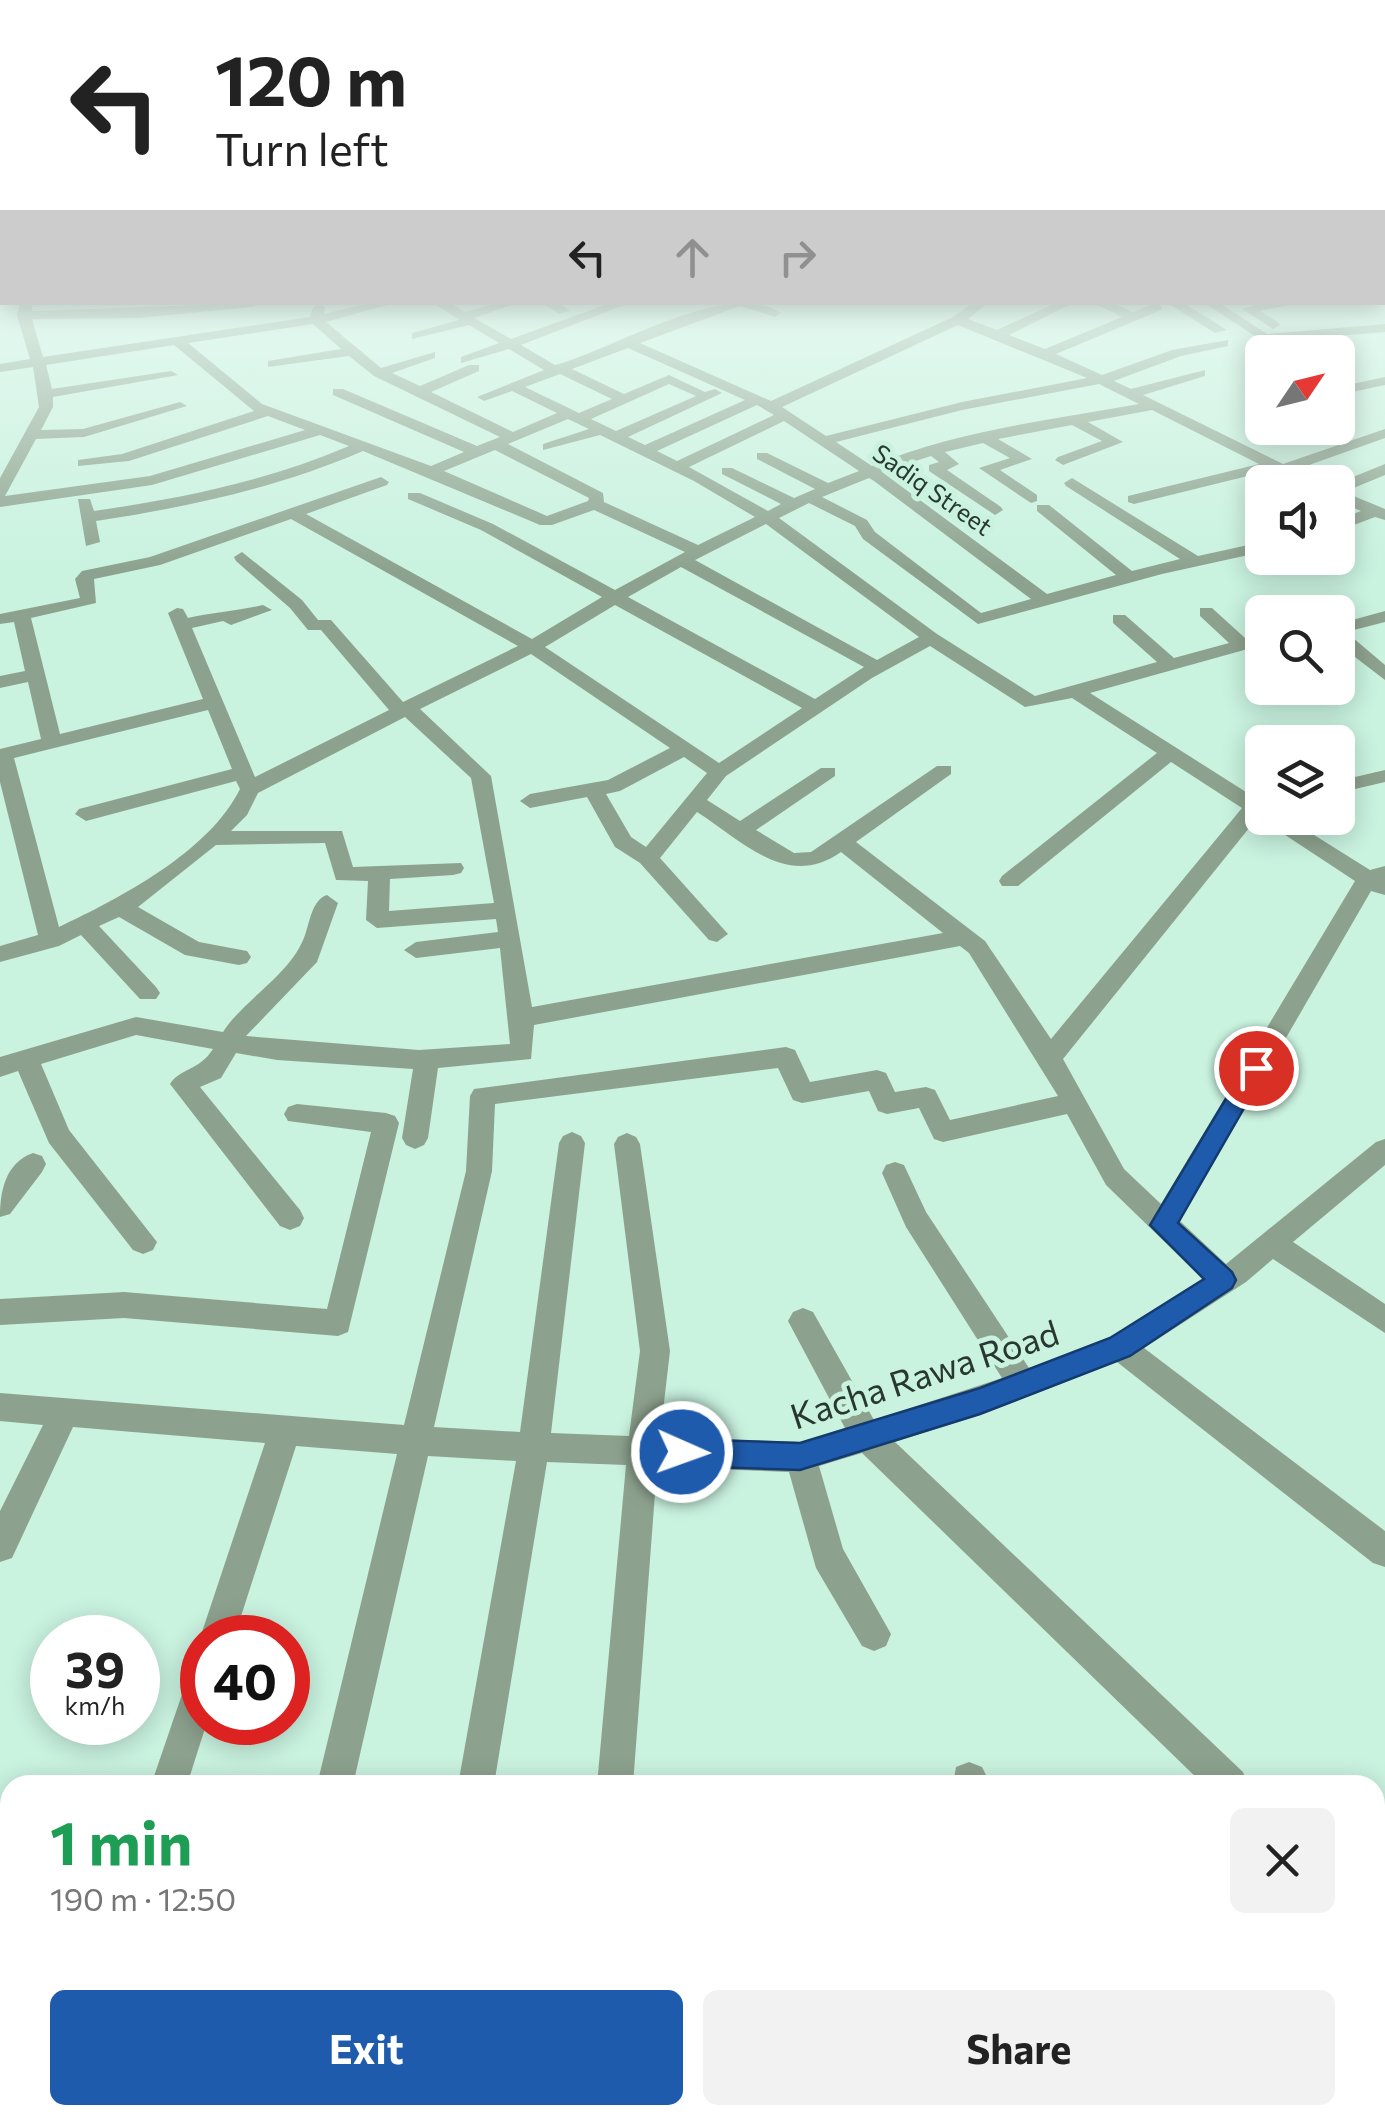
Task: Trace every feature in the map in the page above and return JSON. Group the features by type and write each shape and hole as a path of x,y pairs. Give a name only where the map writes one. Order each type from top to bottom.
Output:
{"street":[{"path":"0,494 46,407 47,394 40,373"},
{"path":"216,373 257,407 431,471 546,522 594,504 690,555 877,667"},
{"path":"379,373 476,420 597,496 594,504"},
{"path":"419,392 453,373"},
{"path":"484,397 547,373"},
{"path":"565,373 624,399"},
{"name":"Sadiq Street","path":"697,373 764,403 824,440 1045,601"},
{"path":"644,451 834,373"},
{"path":"1094,373 1274,465"},
{"path":"824,440 1119,373"},
{"path":"47,394 171,374"},
{"path":"1133,393 1200,374"},
{"path":"431,471 669,379 708,396"},
{"path":"1355,387 1385,381"},
{"path":"548,447 608,433 728,387"},
{"path":"516,388 677,467 765,516 931,638 1032,703 1245,644"},
{"path":"476,420 504,409 516,388"},
{"path":"338,392 477,452"},
{"path":"86,814 246,781 405,710 532,646 765,516 869,472 933,450 1156,405"},
{"path":"30,435 84,433 180,406"},
{"path":"83,463 124,458 268,411"},
{"path":"677,467 785,415"},
{"path":"1064,460 1115,442 1074,420"},
{"path":"0,502 152,480 320,430"},
{"path":"84,433 82,490 92,542"},
{"path":"1284,465 1385,433"},
{"path":"985,438 1024,459 987,468 1130,578"},
{"path":"87,518 182,504 325,463 362,446"},
{"path":"933,450 950,464 934,468 995,510"},
{"path":"762,456 828,489"},
{"path":"1355,484 1385,469"},
{"path":"727,472 861,523 869,535 976,618 1245,551"},
{"path":"1134,498 1245,474"},
{"path":"0,619 88,601 84,579 88,575 154,560 381,482"},
{"path":"1072,483 1196,562"},
{"path":"414,496 487,527 815,707"},
{"path":"1355,500 1380,513"},
{"path":"293,513 532,646 718,772"},
{"path":"1355,521 1380,513"},
{"path":"0,1067 136,1026 277,1050 427,1059 521,1052 522,1018 481,776 405,710 325,624 314,626 296,604 242,557"},
{"path":"0,954 51,940 120,907 190,858 240,810 246,781 179,619 228,616 230,620 262,610"},
{"path":"1206,612 1242,645"},
{"path":"21,614 52,742"},
{"path":"1355,626 1385,616"},
{"path":"1119,619 1171,665"},
{"path":"648,858 697,803 718,772 877,667 931,638"},
{"path":"1355,647 1385,674"},
{"path":"0,682 35,675"},
{"path":"1076,692 1245,799"},
{"path":"51,940 2,754 212,704"},
{"path":"530,801 614,786 684,749"},
{"path":"1010,881 1170,752"},
{"path":"697,803 790,861 816,858 944,770"},
{"path":"741,830 828,772"},
{"path":"1355,783 1385,776"},
{"path":"593,789 623,842 648,858 717,934"},
{"path":"1050,1058 1245,831"},
{"path":"1163,1225 1379,881 1304,835"},
{"path":"210,838 334,836 344,875 453,868"},
{"path":"841,842 976,947 1050,1058 1115,1177 1223,1280"},
{"path":"379,873 378,920 506,910"},
{"path":"290,1218 184,1084 212,1072 228,1042 308,956 327,903"},
{"path":"120,907 193,949 239,957"},
{"path":"84,924 148,993"},
{"path":"522,1018 964,937"},
{"path":"416,950 510,939"},
{"path":"337,1775 478,1171 483,1096 786,1057 802,1092 876,1080 888,1104 926,1097 943,1132 1074,1102"},
{"path":"26,1059 58,1136 143,1242"},
{"path":"415,1138 427,1059"},
{"path":"0,1312 124,1305 338,1323 386,1123 297,1114"},
{"path":"478,1775 534,1446 572,1143"},
{"path":"616,1775 642,1451 655,1351 626,1144"},
{"name":"Kacha Rawa Road","path":"0,1407 415,1440 800,1457 1023,1385 1120,1347 1223,1280 1385,1150"},
{"path":"0,1206 33,1164"},
{"path":"895,1172 916,1219 1023,1385"},
{"path":"1272,1243 1385,1320"},
{"path":"803,1321 866,1436 1220,1775"},
{"path":"1120,1347 1385,1552"},
{"path":"0,1546 64,1414"},
{"path":"224,1615 284,1431"},
{"path":"800,1457 828,1556 874,1634"},
{"path":"172,1775 182,1745"}],"route":[{"path":"682,1452 800,1457 980,1401 1120,1347 1223,1280 1163,1225 1256,1068"}]}
